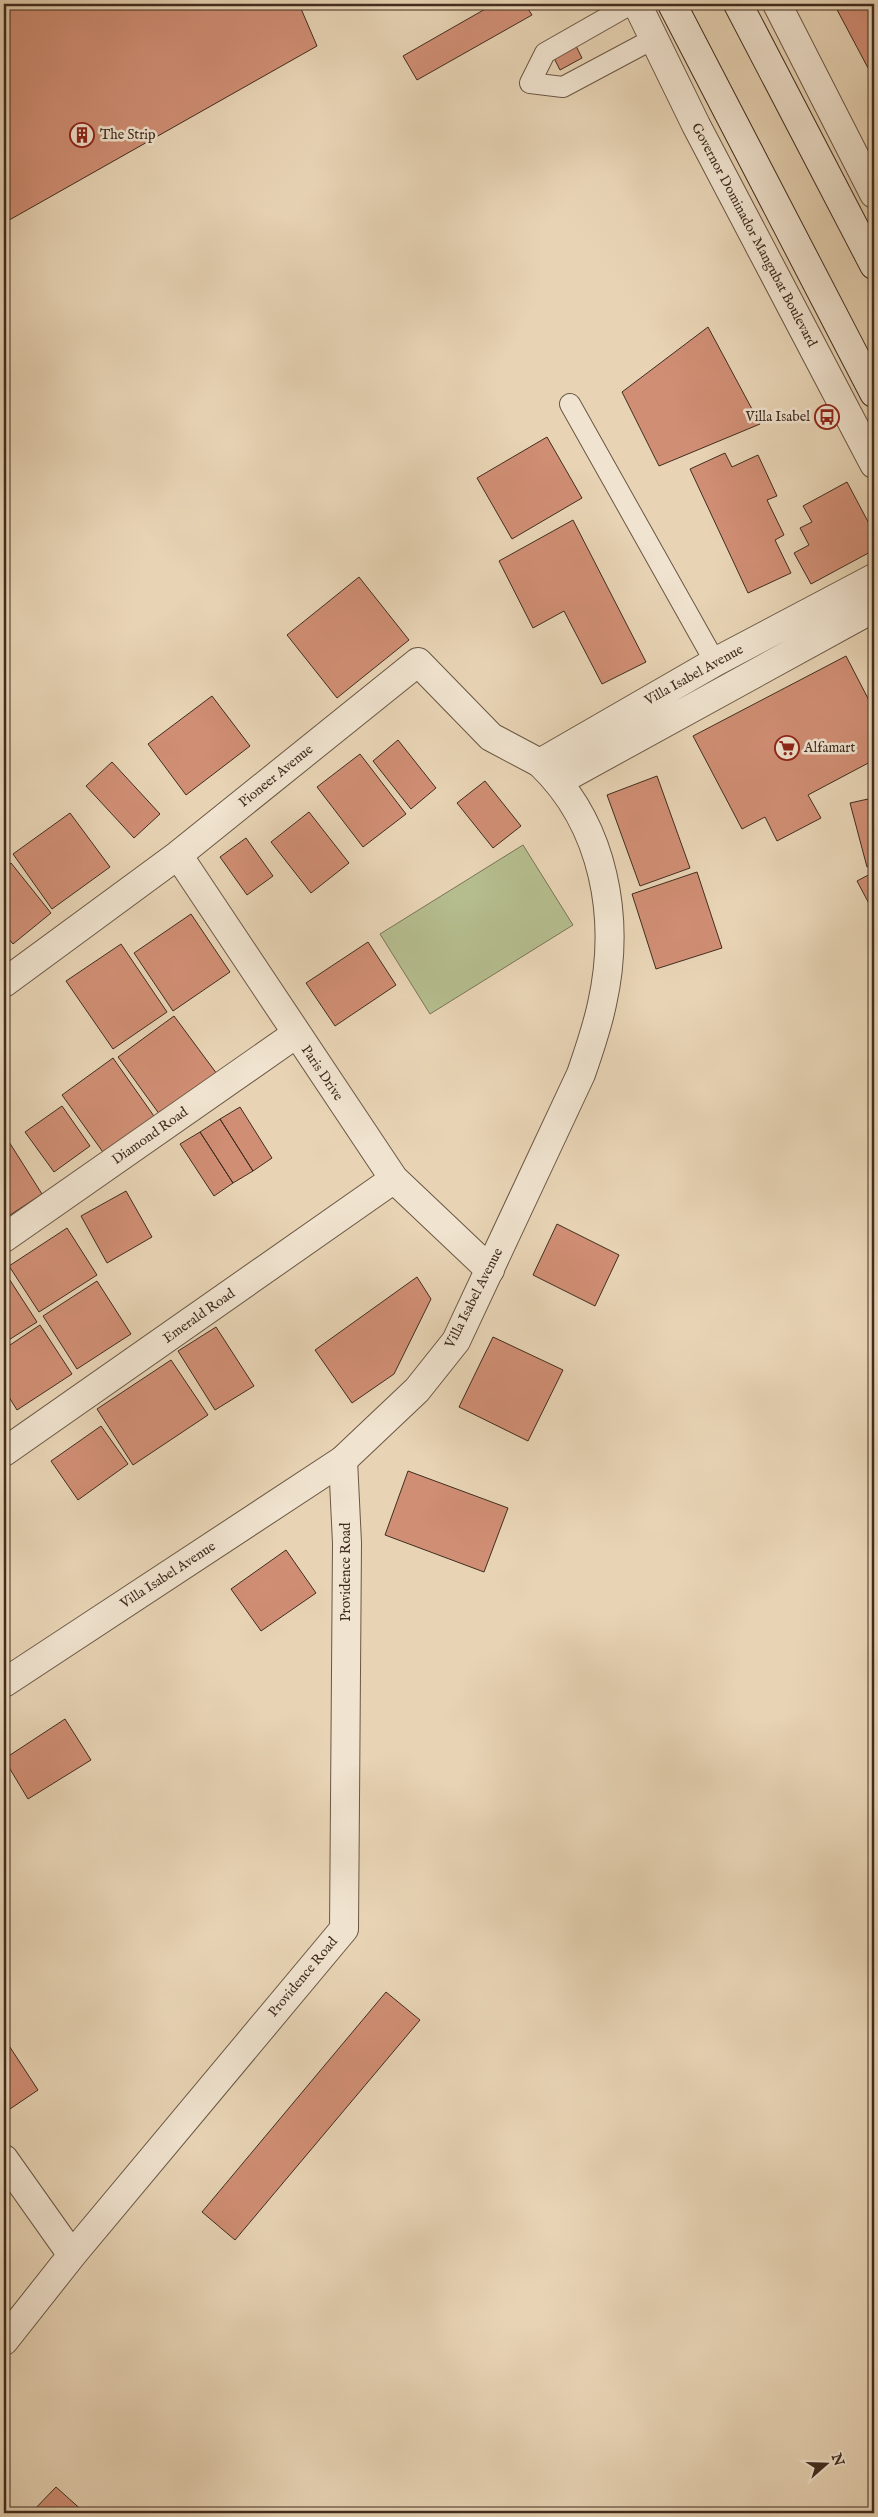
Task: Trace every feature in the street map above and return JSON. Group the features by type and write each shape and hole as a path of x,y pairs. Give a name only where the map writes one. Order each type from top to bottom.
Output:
{"street":[{"name":"Governor Dominador Mangubat Boulevard","path":"636,4 874,464"},
{"path":"672,4 874,393"},
{"path":"738,4 874,265"},
{"path":"776,4 874,194"},
{"name":"Villa Isabel Avenue","path":"549,772 715,662 874,578"},
{"name":"Villa Isabel Avenue","path":"549,772 874,608"},
{"name":"Pioneer Avenue","path":"4,984 178,855 418,662 491,737 549,772"},
{"name":"Villa Isabel Avenue","path":"4,1683 343,1460 417,1390 450,1348 490,1270 581,1074 602,1004 607,976 606,894 598,855 579,811 549,772"},
{"name":"Paris Drive","path":"178,855 394,1179 490,1270"},
{"name":"Diamond Road","path":"4,1238 296,1034"},
{"name":"Emerald Road","path":"4,1452 394,1179"},
{"name":"Providence Road","path":"4,2342 72,2255 344,1929 347,1543 343,1460"},
{"path":"4,2159 72,2255"}],"lane":[{"path":"631,4 545,52 530,83 563,87 653,39"},
{"path":"570,404 715,662"}],"green space":[{"path":"523,845 573,925 430,1014 380,934"}],"building":[{"name":"The Strip","path":"4,4 299,4 317,46 4,223"},
{"path":"494,4 525,4 532,15 417,80 403,56"},
{"path":"834,4 866,4 874,18 874,64 868,68"},
{"path":"576,46 582,58 560,70 554,58"},
{"path":"708,327 760,424 659,466 622,392"},
{"path":"547,437 582,498 512,539 477,478"},
{"path":"725,453 732,467 758,455 777,496 767,500 784,535 775,540 791,573 748,593 690,469"},
{"path":"847,482 874,533 874,550 811,584 794,553 809,545 800,528 812,522 803,506"},
{"path":"573,520 646,662 602,684 564,611 533,628 499,561"},
{"path":"359,577 409,640 337,698 287,635"},
{"name":"Alfamart","path":"846,656 874,710 874,760 808,795 821,818 777,841 765,817 742,829 693,736"},
{"path":"212,696 250,746 186,795 148,744"},
{"path":"398,740 436,788 411,809 373,761"},
{"path":"360,754 406,814 363,847 317,787"},
{"path":"112,762 160,814 134,838 86,786"},
{"path":"657,776 690,868 640,886 607,795"},
{"path":"485,781 521,826 493,848 457,803"},
{"path":"868,799 874,820 874,865 867,867 850,803"},
{"path":"309,812 349,863 311,893 271,842"},
{"path":"70,813 110,867 52,909 13,854"},
{"path":"246,838 273,876 247,895 220,857"},
{"path":"11,863 51,913 13,944 4,933 4,869"},
{"path":"697,872 722,948 656,969 632,894"},
{"path":"874,872 874,913 857,881"},
{"path":"191,914 230,972 173,1011 134,953"},
{"path":"368,942 396,985 335,1026 306,983"},
{"path":"121,944 167,1012 113,1049 66,981"},
{"path":"174,1016 217,1074 160,1115 118,1057"},
{"path":"113,1058 156,1119 105,1155 62,1095"},
{"path":"62,1106 90,1146 54,1172 25,1132"},
{"path":"240,1107 272,1158 253,1171 220,1119"},
{"path":"220,1119 253,1171 233,1183 200,1132"},
{"path":"200,1132 233,1183 214,1196 180,1144"},
{"path":"4,1134 42,1194 4,1219"},
{"path":"126,1191 152,1237 107,1263 81,1216"},
{"path":"557,1224 619,1255 595,1306 533,1275"},
{"path":"67,1228 97,1275 39,1312 9,1266"},
{"path":"4,1271 37,1322 4,1343"},
{"path":"417,1277 431,1299 394,1374 352,1403 315,1350"},
{"path":"97,1281 131,1334 77,1369 43,1316"},
{"path":"40,1325 72,1374 17,1410 4,1389 4,1349"},
{"path":"216,1327 254,1386 215,1410 178,1351"},
{"path":"493,1337 563,1370 528,1441 459,1407"},
{"path":"171,1360 208,1415 133,1465 97,1409"},
{"path":"101,1426 128,1464 78,1500 51,1461"},
{"path":"408,1471 508,1508 484,1572 385,1535"},
{"path":"286,1550 316,1593 261,1631 231,1589"},
{"path":"65,1719 91,1760 28,1799 4,1759"},
{"path":"386,1992 420,2020 235,2240 202,2212"},
{"path":"4,2038 38,2090 4,2113"},
{"path":"56,2487 85,2513 31,2513"}],"place":[{"name":"The Strip","path":"82,135"},
{"name":"Villa Isabel","path":"827,417"},
{"name":"Alfamart","path":"787,748"}]}
